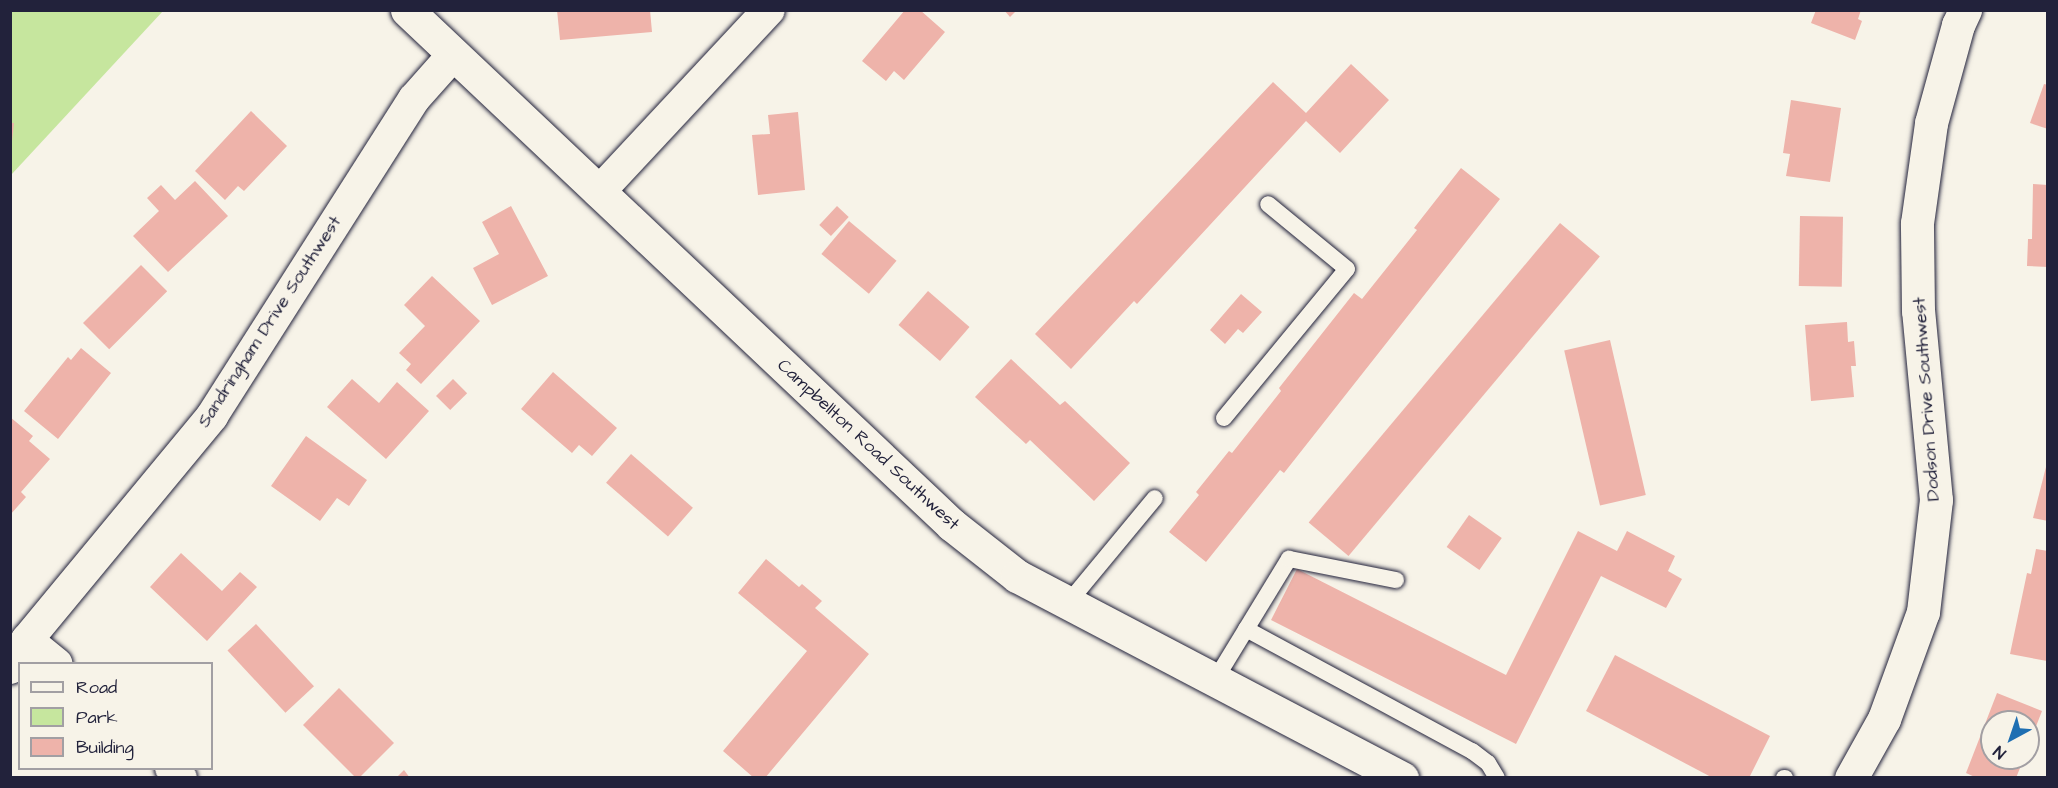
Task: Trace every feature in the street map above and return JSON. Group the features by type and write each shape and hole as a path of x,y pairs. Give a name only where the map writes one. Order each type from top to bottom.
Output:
{"main road":[{"name":"Campbellton Road Southwest","path":"408,10 952,525 1017,576 1402,777"},
{"name":"Dodson Drive Southwest","path":"1851,777 1884,718 1923,612 1936,500 1918,311 1917,223 1931,123 1958,26 1965,10"}],"street":[{"path":"599,192 769,10"},
{"name":"Sandringham Drive Southwest","path":"10,668 27,640 212,416 414,99 454,54"},
{"path":"27,640 56,662"}],"lane":[{"path":"1224,418 1347,269 1268,204"},
{"path":"1068,603 1155,498"},
{"path":"1215,680 1288,559 1396,580"},
{"path":"1246,629 1472,752 1488,763 1497,777"}],"green space":[{"path":"11,11 163,11 11,175"}],"building":[{"path":"557,10 650,10 652,32 560,40"},
{"path":"905,10 920,10 945,32 904,80 894,71 886,81 862,61"},
{"path":"1004,10 1017,10 1010,17"},
{"path":"1816,10 1861,10 1858,19 1862,21 1855,40 1811,23"},
{"path":"1351,64 1389,100 1340,153 1306,121 1137,304 1134,301 1071,369 1035,334 1273,82 1306,113"},
{"path":"2044,84 2048,85 2048,129 2030,123"},
{"path":"1791,100 1841,108 1830,182 1786,176 1790,154 1783,153"},
{"path":"251,111 287,146 244,191 238,186 225,200 195,171"},
{"path":"798,112 805,190 758,195 752,135 770,134 768,115"},
{"path":"10,123 14,123 12,141 10,141"},
{"path":"1461,168 1500,199 1284,473 1280,470 1206,562 1169,532 1199,495 1196,492 1229,451 1232,453 1281,391 1279,388 1354,293 1362,299 1417,230 1414,228"},
{"path":"195,181 228,216 168,272 133,236 159,211 147,198 161,185 175,200"},
{"path":"2033,184 2048,185 2048,267 2027,266 2028,239 2032,239"},
{"path":"511,206 548,276 492,305 473,268 499,254 482,222"},
{"path":"837,206 849,217 831,236 819,225"},
{"path":"1800,216 1843,217 1842,287 1799,286"},
{"path":"849,221 896,261 869,294 821,254"},
{"path":"1560,223 1600,256 1349,556 1309,523"},
{"path":"141,265 167,291 109,349 83,323"},
{"path":"432,276 480,321 421,384 406,370 411,364 399,353 425,326 404,305"},
{"path":"928,291 970,327 940,361 898,325"},
{"path":"1241,294 1262,312 1243,333 1238,329 1225,344 1210,330"},
{"path":"1847,322 1848,342 1854,341 1856,366 1851,366 1854,397 1811,401 1805,325"},
{"path":"1610,340 1646,495 1600,505 1564,351"},
{"path":"81,348 111,373 58,439 24,411 68,357 71,360"},
{"path":"1011,359 1060,405 1065,401 1130,463 1094,501 1030,440 1026,444 975,397"},
{"path":"553,372 617,428 592,456 579,445 572,453 521,409"},
{"path":"352,379 379,403 397,382 429,411 386,459 327,407"},
{"path":"453,379 467,393 450,410 436,396"},
{"path":"10,417 33,436 29,441 50,459 21,492 26,497 10,515"},
{"path":"306,436 367,480 349,506 337,498 320,521 271,486"},
{"path":"631,454 693,508 668,536 606,483"},
{"path":"2048,464 2048,521 2033,518"},
{"path":"1469,515 1502,538 1479,570 1447,547"},
{"path":"1578,531 1617,551 1627,531 1675,556 1668,571 1682,579 1666,608 1601,576 1516,744 1271,620 1297,569 1506,675"},
{"path":"2036,549 2048,551 2047,661 2010,654 2027,573 2031,574"},
{"path":"181,553 222,591 240,572 257,587 207,641 150,587"},
{"path":"766,559 799,587 802,584 822,601 815,608 869,654 765,778 754,778 723,751 807,651 738,593"},
{"path":"256,624 314,686 285,713 227,651"},
{"path":"1615,655 1770,736 1749,778 1713,778 1586,711"},
{"path":"339,688 394,743 359,778 356,778 303,725"},
{"path":"1997,693 2040,710 1990,710"},
{"path":"1980,737 1980,770 2019,770 2016,778 1977,778 1966,773"},
{"path":"404,770 410,778 396,778"}]}
